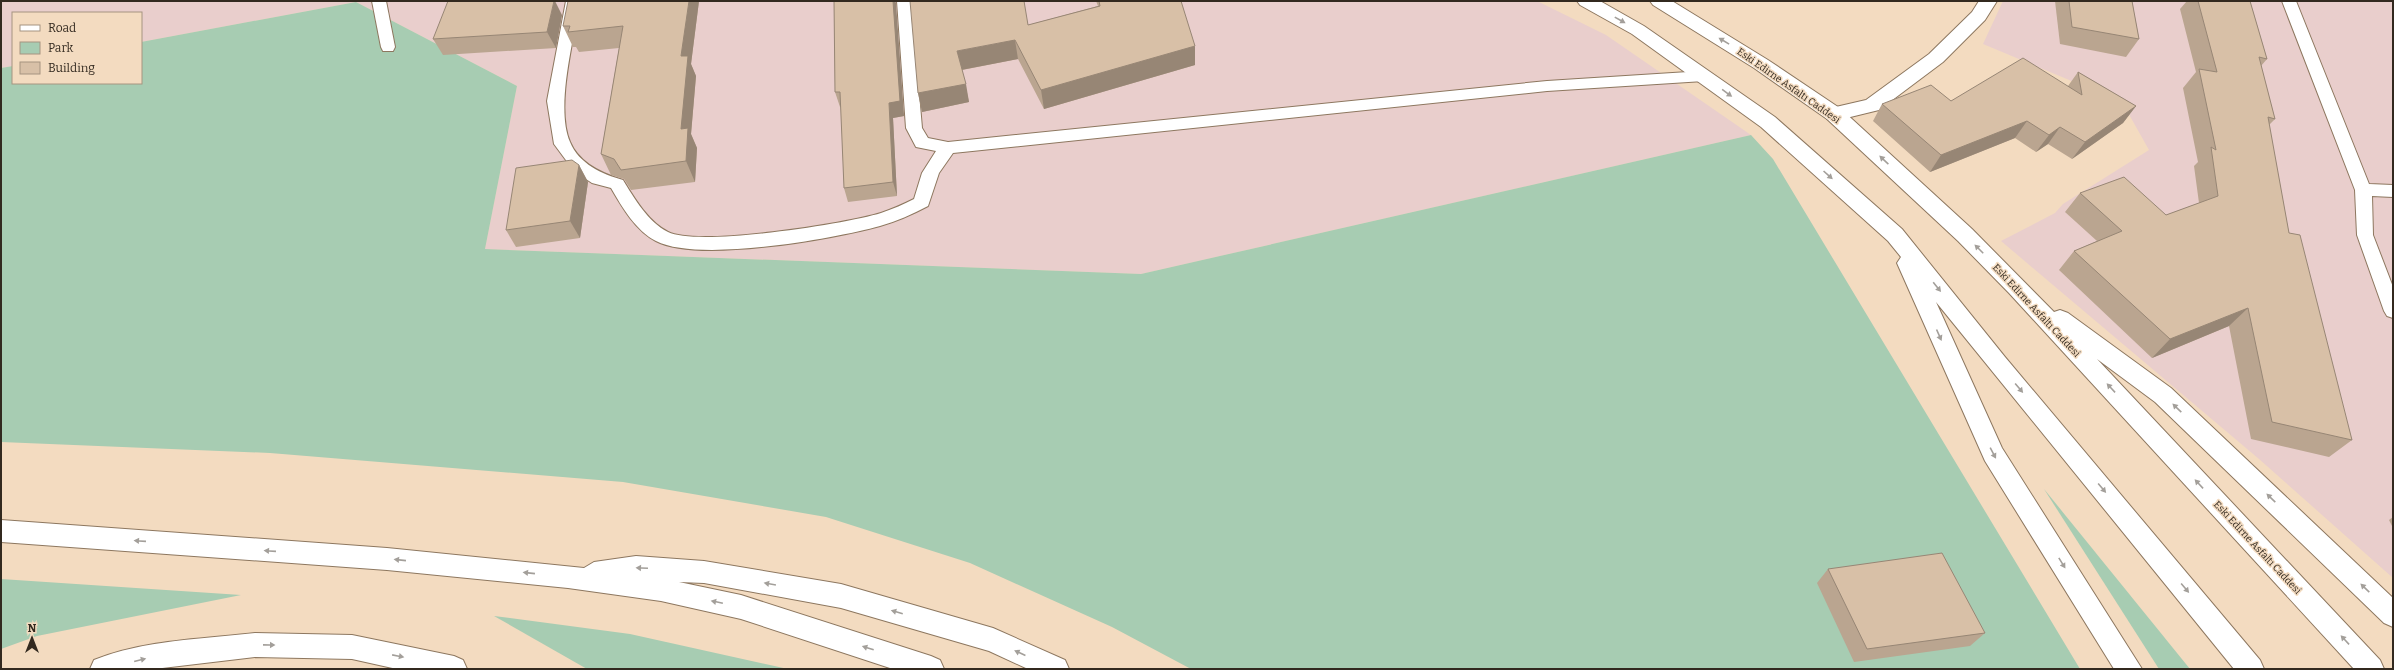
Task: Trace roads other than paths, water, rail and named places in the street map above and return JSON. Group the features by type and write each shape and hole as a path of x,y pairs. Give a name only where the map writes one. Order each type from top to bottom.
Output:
{"main road":[{"path":"1586,1 1638,30 1768,122 1895,235 1997,363 2251,669"},
{"name":"Eski Edirne Asfaltı Caddesi","path":"1659,1 1761,64 1834,114 1965,235 2017,287 2371,669"},
{"path":"1834,114 1872,105 1930,63 1979,16 1988,1"},
{"path":"1895,235 1993,454 2128,669"},
{"path":"2017,287 2163,395 2393,615"},
{"path":"1,531 387,559 568,577 661,589 741,607 931,669"},
{"path":"568,577 636,567 704,572 841,596 992,640 1056,669"},
{"path":"102,669 157,656 255,645 352,647 454,669"}],"lane":[{"path":"379,1 388,47"},
{"path":"573,1 555,101 562,144 580,167 598,179 617,184 631,207 662,237 678,243 712,244 806,233 875,221 906,211 922,202 926,178 936,161 948,148"},
{"path":"904,1 914,128 922,143 948,148 1547,86 1704,76"},
{"path":"2289,1 2363,190 2366,235 2393,311"},
{"path":"2363,190 2393,191"}]}
